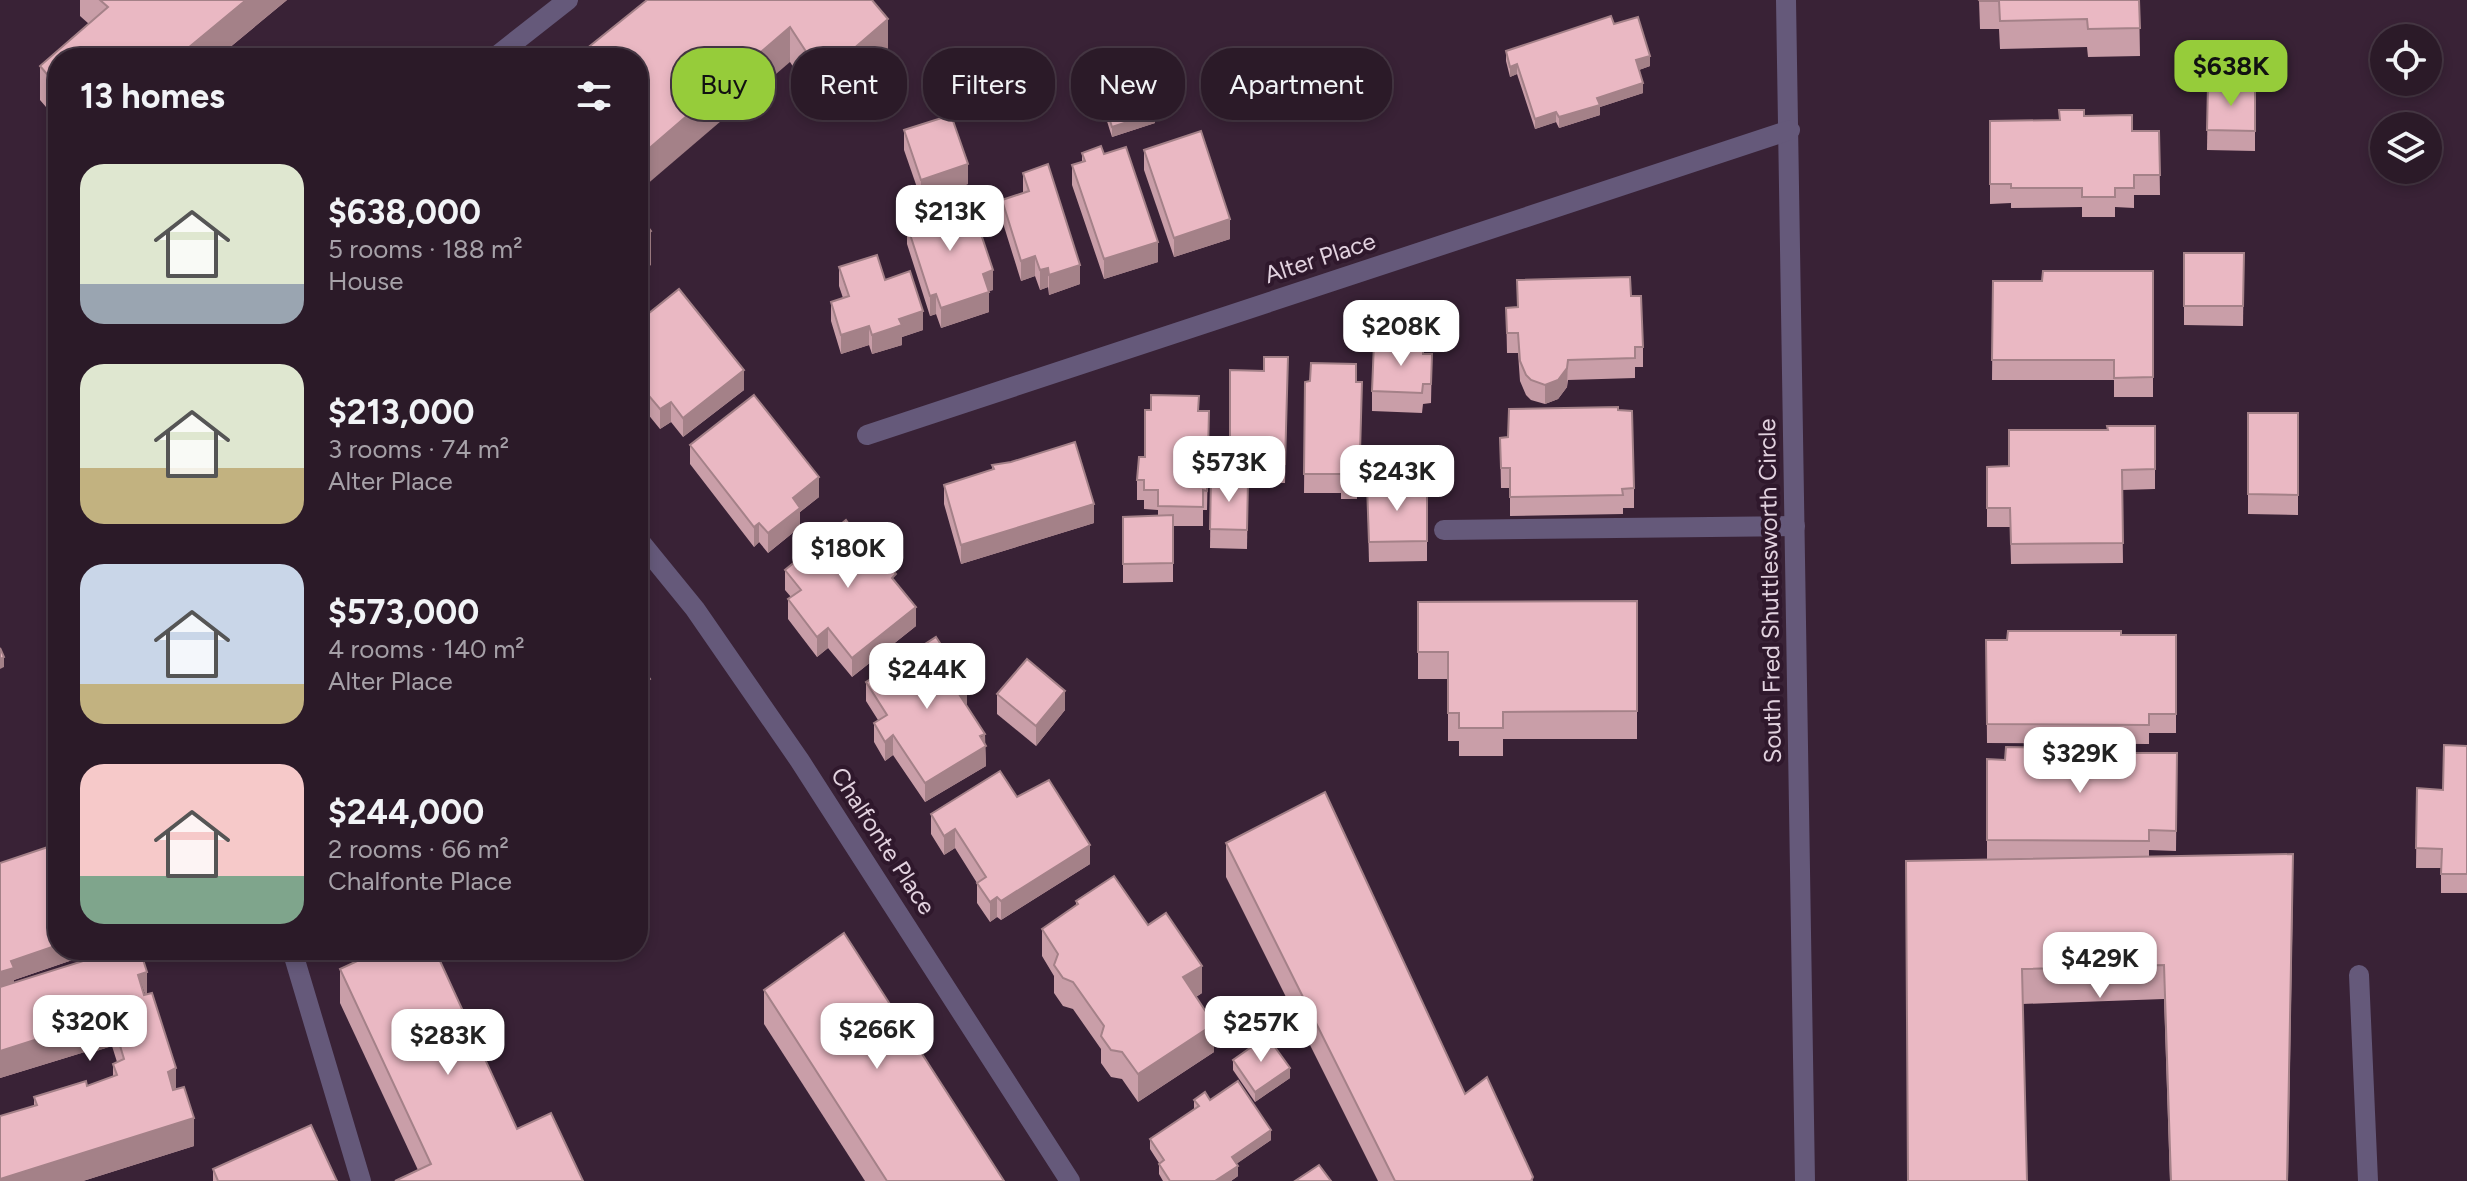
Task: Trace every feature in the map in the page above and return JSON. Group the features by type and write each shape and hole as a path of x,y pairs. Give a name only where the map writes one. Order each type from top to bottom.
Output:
{"street":[{"path":"507,48 568,0"},
{"name":"South Fred Shuttlesworth Circle","path":"1786,0 1805,1181"},
{"name":"Alter Place","path":"867,435 1790,130"},
{"path":"1444,530 1795,526"},
{"name":"Chalfonte Place","path":"648,551 695,609 800,761 1070,1181"},
{"path":"295,960 361,1181"},
{"path":"2359,975 2368,1181"}],"building":[{"path":"100,0 246,0 188,48 61,48 108,7"},
{"path":"647,0 872,0 888,19 854,48 804,48 790,27 766,48 672,48 672,120 682,120 648,149 648,48 587,48"},
{"path":"1979,0 2139,0 2140,28 2088,29 2087,19 2000,21 1999,1"},
{"path":"1611,16 1614,24 1638,17 1650,56 1636,60 1643,83 1597,98 1600,105 1559,117 1556,112 1535,119 1517,64 1510,67 1506,51"},
{"path":"48,59 48,75 40,66"},
{"path":"2208,85 2255,86 2255,131 2207,130"},
{"path":"2059,110 2084,110 2084,116 2132,115 2132,131 2159,131 2160,175 2134,175 2134,188 2115,188 2115,197 2082,197 2082,188 2011,188 2011,184 1990,184 1990,121 2060,120"},
{"path":"935,120 953,120 968,164 921,180 904,130"},
{"path":"1110,120 1134,120 1112,127"},
{"path":"1201,131 1230,219 1174,238 1144,150"},
{"path":"1101,146 1104,154 1126,147 1158,242 1104,259 1072,165 1085,161 1082,153"},
{"path":"1048,164 1080,265 1049,275 1048,268 1040,270 1035,256 1021,261 1002,200 1029,191 1023,173"},
{"path":"942,202 947,212 971,204 993,270 983,274 989,292 941,308 936,294 930,296 907,225 910,223 908,213"},
{"path":"2184,253 2244,253 2243,306 2184,306"},
{"path":"877,255 885,280 910,271 923,311 899,319 902,325 872,335 869,326 841,335 831,302 849,296 839,267"},
{"path":"2043,271 2153,271 2153,377 2114,378 2114,360 1992,360 1993,281 2042,281"},
{"path":"1630,277 1631,296 1641,296 1643,347 1635,347 1635,358 1568,360 1567,368 1558,380 1545,385 1526,375 1520,361 1518,333 1507,333 1506,308 1518,307 1517,280"},
{"path":"679,289 744,370 683,418 671,402 660,409 648,395 648,314"},
{"path":"1374,343 1423,345 1423,354 1432,354 1431,384 1423,384 1422,393 1372,391"},
{"path":"1264,357 1288,357 1285,464 1268,464 1268,456 1230,455 1230,370 1264,371"},
{"path":"1311,363 1356,364 1356,382 1362,382 1357,480 1341,480 1341,474 1304,474 1305,382 1310,381"},
{"path":"754,395 819,477 793,498 800,508 768,533 759,523 754,527 690,445"},
{"path":"1151,395 1199,396 1198,411 1209,411 1207,491 1203,490 1203,507 1158,506 1158,490 1144,490 1144,480 1137,480 1139,457 1145,457 1145,410 1151,410"},
{"path":"1618,407 1618,410 1632,411 1634,488 1622,489 1623,495 1510,497 1510,468 1501,468 1500,438 1508,437 1509,409"},
{"path":"2248,413 2298,413 2298,495 2248,494"},
{"path":"2107,426 2155,426 2155,469 2122,470 2123,543 2011,544 2010,508 1987,508 1987,467 2009,466 2009,430 2108,430"},
{"path":"1075,442 1094,504 961,545 944,485 994,469 992,465"},
{"path":"1211,479 1248,480 1247,530 1210,529"},
{"path":"1427,484 1427,541 1369,542 1367,485"},
{"path":"1173,515 1173,563 1123,564 1123,517"},
{"path":"846,520 866,547 871,543 896,574 892,578 916,607 852,658 828,628 817,637 788,599 801,590 785,570"},
{"path":"1637,601 1637,711 1503,712 1503,728 1459,728 1459,713 1448,713 1448,652 1418,652 1418,602"},
{"path":"2008,631 2121,631 2121,635 2176,635 2176,714 2149,714 2149,725 1987,724 1986,640 2007,640"},
{"path":"936,637 967,684 957,691 985,734 980,736 986,746 925,783 893,735 885,742 874,723 887,715 866,682"},
{"path":"1027,659 1065,691 1036,726 997,694"},
{"path":"2444,745 2467,746 2467,874 2441,874 2442,849 2416,848 2417,788 2443,790"},
{"path":"2006,747 2177,753 2176,831 2149,830 2149,841 1987,840 1987,759 2005,760"},
{"path":"1000,771 1017,797 1049,780 1090,845 1001,901 997,897 990,902 977,883 986,877 955,829 944,836 931,814"},
{"path":"1325,792 1465,1094 1487,1077 1533,1177 1531,1181 1395,1181 1226,843"},
{"path":"48,847 48,948 11,961 14,968 0,972 0,863"},
{"path":"2293,854 2287,1181 2171,1181 2164,965 2022,969 2027,1181 1908,1181 1906,861"},
{"path":"1114,876 1148,925 1166,913 1202,966 1183,977 1214,1024 1138,1074 1122,1052 1111,1050 1101,1036 1104,1026 1073,982 1063,978 1054,965 1058,954 1042,929"},
{"path":"844,933 1004,1181 887,1181 764,990"},
{"path":"86,960 143,960 147,972 138,975 144,995 152,993 176,1068 168,1072 173,1090 184,1087 194,1118 0,1179 0,1116 37,1105 34,1097 86,1081 87,1086 117,1075 113,1064 124,1059 112,1019 90,1026 88,1023 0,1051 0,987"},
{"path":"359,960 440,960 517,1129 551,1113 583,1181 395,1181 431,1164 340,969"},
{"path":"1267,1036 1290,1068 1255,1092 1233,1060"},
{"path":"1238,1081 1271,1130 1232,1157 1238,1166 1215,1181 1170,1181 1159,1164 1164,1160 1150,1139 1199,1106 1194,1100 1205,1092 1210,1100"},
{"path":"311,1125 337,1181 218,1181 213,1169"},
{"path":"1319,1165 1331,1181 1295,1181"}]}
